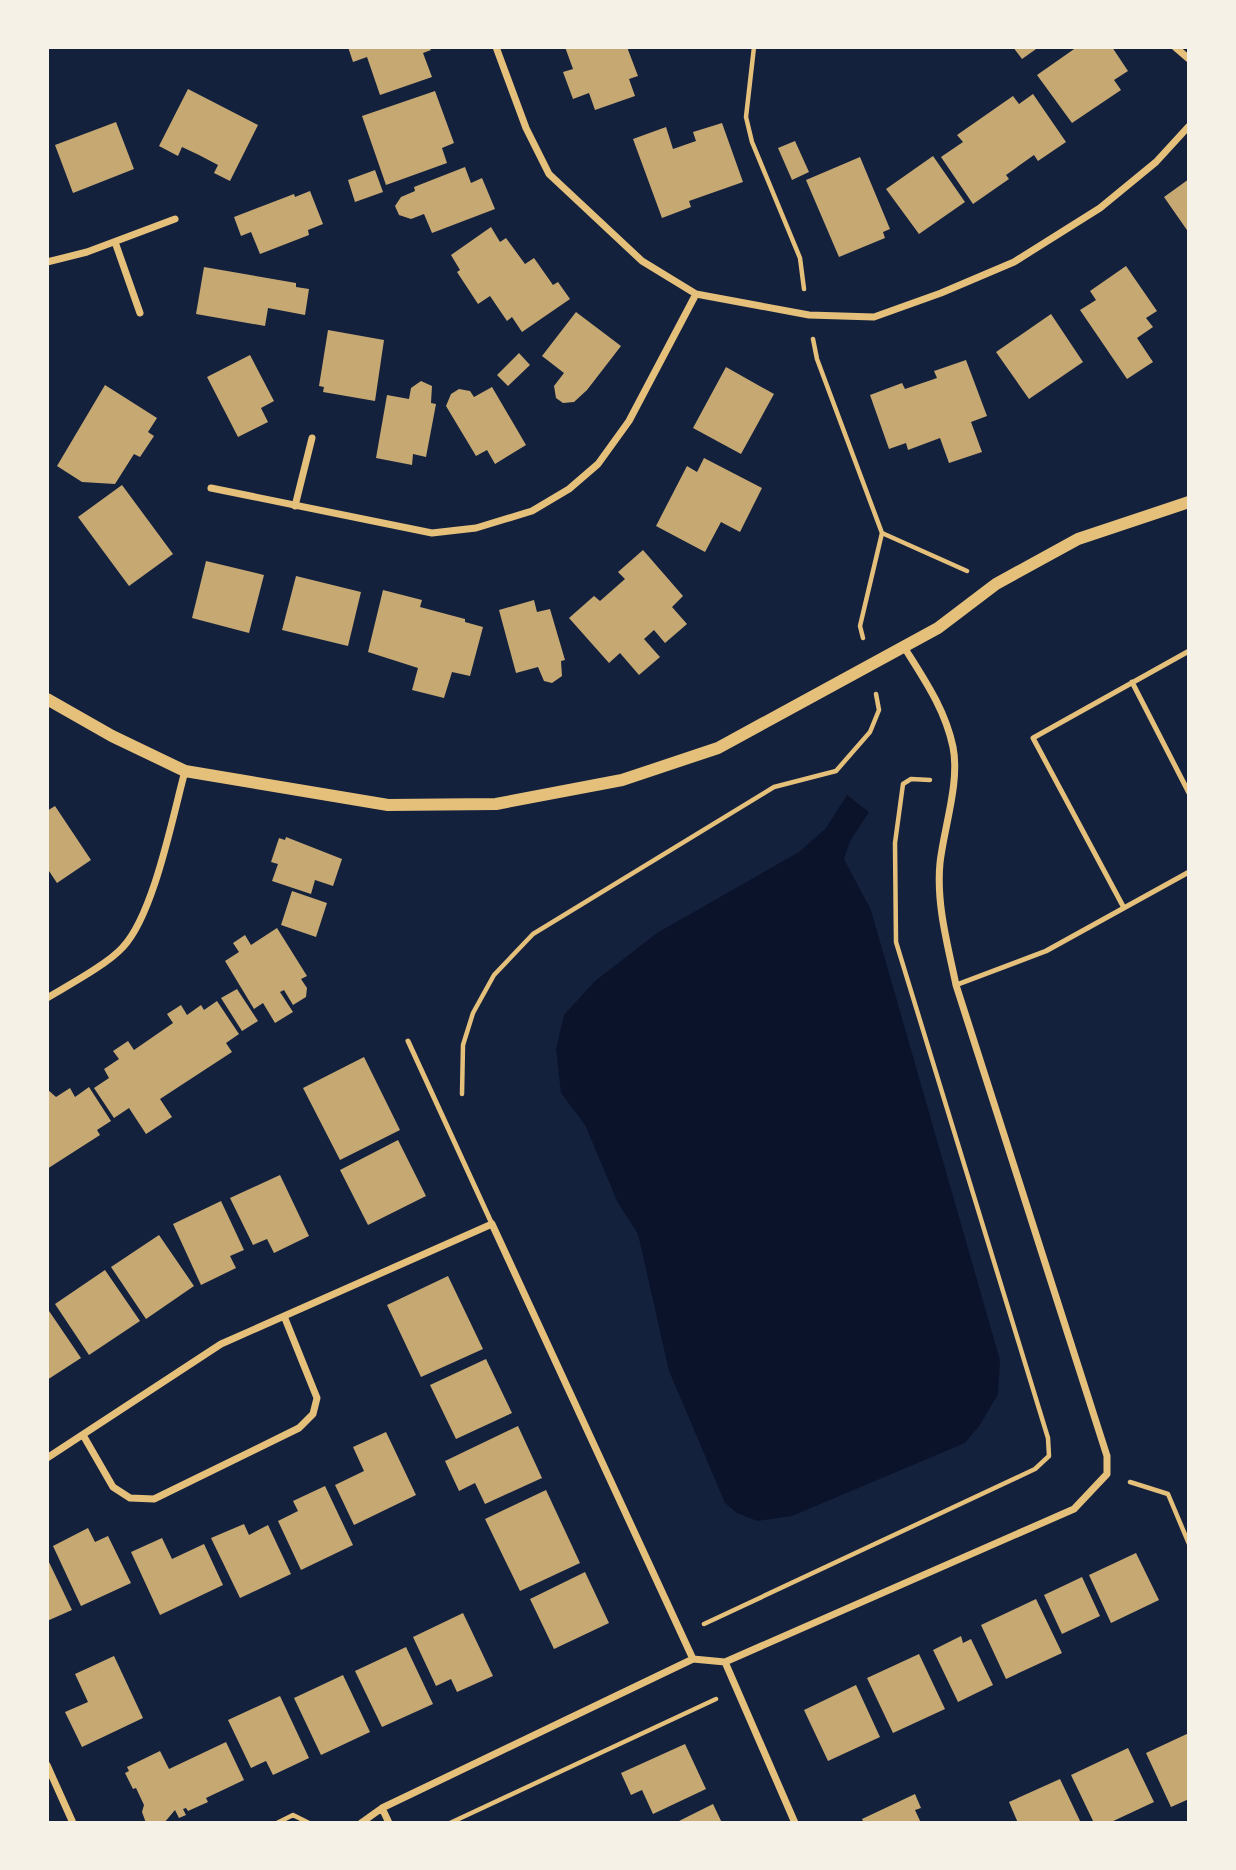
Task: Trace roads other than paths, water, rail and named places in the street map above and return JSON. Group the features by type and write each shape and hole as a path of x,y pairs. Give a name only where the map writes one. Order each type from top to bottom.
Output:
{"street":[{"path":"496,47 526,128 549,174 642,261 696,293 808,315 874,317 941,293 1014,262 1100,208 1156,162 1189,127"},
{"path":"1175,47 1189,59"},
{"path":"47,262 115,242 175,219"},
{"path":"115,242 140,313"},
{"path":"211,488 432,533 476,528 532,512 569,489 598,464 629,421 696,293"},
{"path":"295,506 312,439"},
{"path":"47,699 112,736 185,771 388,805 496,804 622,780 718,748 938,628 996,584 1078,539 1189,502"},
{"path":"361,1823 382,1808 692,1659 725,1662 1074,1508 1107,1474 1107,1456 956,985 942,914 940,866 952,782 953,748 938,702 904,647"},
{"path":"47,998 124,947 143,912 163,859 185,771"},
{"path":"47,1458 220,1344 492,1224 692,1659"},
{"path":"83,1435 113,1487 130,1498 154,1499 299,1428 313,1414 317,1398 284,1316"},
{"path":"725,1662 794,1823"},
{"path":"47,1765 74,1823"},
{"path":"382,1808 389,1823"}],"lane":[{"path":"1124,908 1033,738 1189,651"},
{"path":"1132,682 1189,793"},
{"path":"956,985 1046,951 1189,872"},
{"path":"408,1041 492,1224"}],"water":[{"path":"847,795 869,812 850,841 844,859 871,910 1000,1360 998,1394 980,1425 965,1443 792,1516 757,1521 737,1513 725,1503 669,1371 638,1234 618,1203 585,1125 561,1093 556,1049 564,1015 595,981 657,933 799,852 826,828"}]}
